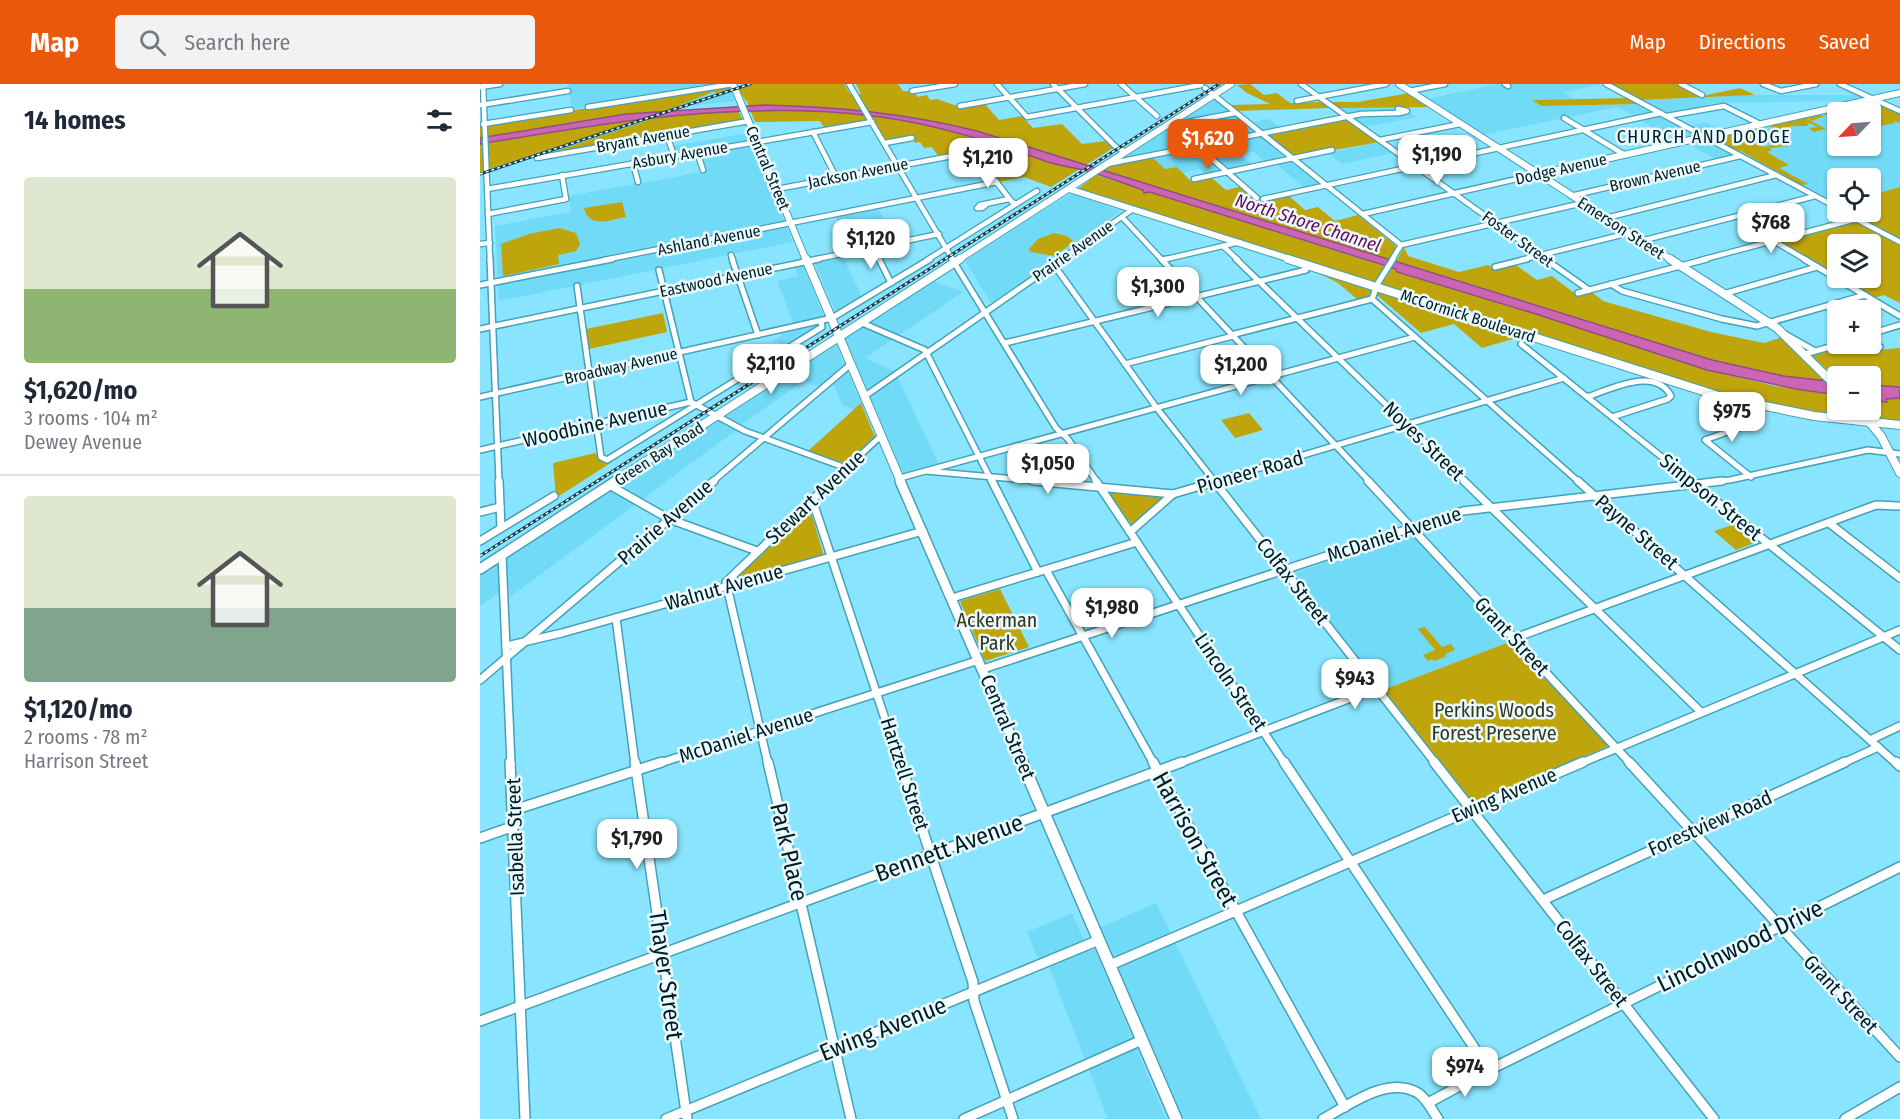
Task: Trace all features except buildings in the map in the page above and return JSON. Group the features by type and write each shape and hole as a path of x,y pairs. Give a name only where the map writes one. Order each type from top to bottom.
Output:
{"main road":[{"name":"Central Street","path":"733,84 1176,1119"},
{"name":"Green Bay Road","path":"480,569 1231,84"},
{"name":"Emerson Street","path":"1399,84 1769,323 1783,333 1827,377"},
{"name":"Dodge Avenue","path":"1539,174 1900,93"},
{"name":"McCormick Boulevard","path":"1069,189 1722,397 1779,410 1900,425"},
{"path":"1869,420 1881,436 1900,473"},
{"path":"1881,436 1887,429 1900,425"}],"street":[{"path":"500,84 482,86 482,124 485,136 488,192 486,218 490,243 496,447 501,528"},
{"path":"588,107 733,84"},
{"name":"Lincoln Street","path":"849,84 1061,432 1068,439 1264,731 1489,1070"},
{"path":"912,91 928,86 955,84"},
{"path":"997,84 1027,117 1202,86 1401,245"},
{"path":"1053,84 1114,145 1133,159"},
{"path":"960,106 1085,84"},
{"path":"1120,84 1157,116"},
{"name":"Foster Street","path":"1301,84 1589,290"},
{"path":"1297,101 1386,84"},
{"path":"1410,91 1445,84"},
{"path":"1606,84 1827,202"},
{"path":"1683,85 1695,84"},
{"path":"1763,84 1781,91 1814,85"},
{"path":"1840,84 1900,111"},
{"path":"1683,85 1702,95"},
{"path":"482,105 568,91"},
{"path":"1667,116 1720,105 1760,124"},
{"path":"482,124 571,110"},
{"path":"1172,124 1235,112"},
{"path":"1104,166 1346,117 1370,113 1390,116 1400,113"},
{"path":"1172,124 1260,198 1661,113"},
{"path":"1564,118 1625,155"},
{"name":"Asbury Avenue","path":"480,196 488,192 562,176 871,120"},
{"name":"Bryant Avenue","path":"537,158 749,121"},
{"path":"1380,140 1460,124"},
{"path":"813,132 836,177"},
{"path":"668,135 674,156"},
{"path":"885,143 912,138"},
{"path":"1194,179 1332,150"},
{"path":"697,152 703,170"},
{"name":"Jackson Avenue","path":"777,189 974,152 997,182"},
{"name":"Brown Avenue","path":"1571,196 1740,156"},
{"path":"633,163 638,182"},
{"name":"Dodge Avenue","path":"1363,214 1539,174"},
{"path":"486,218 566,200 562,176"},
{"path":"1606,218 1776,176"},
{"path":"997,182 1009,199 1016,204"},
{"name":"Ashland Avenue","path":"480,285 997,182"},
{"name":"Broadway Avenue","path":"480,397 832,318 1037,191"},
{"path":"1641,241 1815,196"},
{"path":"987,204 1009,199"},
{"path":"1125,364 1372,299 1401,245 1582,203"},
{"name":"Prairie Avenue","path":"865,396 1133,209"},
{"name":"Grant Street","path":"1122,217 1515,638 1900,1058"},
{"path":"1578,293 1845,222"},
{"path":"1862,222 1900,242"},
{"path":"1495,267 1629,233"},
{"name":"Eastwood Avenue","path":"480,329 939,234"},
{"path":"1774,241 1900,316"},
{"path":"1162,260 1240,242"},
{"path":"480,244 490,243"},
{"name":"Noyes Street","path":"1223,246 1701,712"},
{"path":"873,248 891,283"},
{"path":"731,255 758,335"},
{"name":"Colfax Street","path":"1054,265 1156,407 1714,1119"},
{"path":"1723,294 1817,267"},
{"path":"659,270 694,404 711,415 762,439 846,468"},
{"path":"1005,343 1306,270"},
{"path":"1611,284 1622,291 1722,319 1756,326 1865,295"},
{"path":"577,286 601,457 607,460 615,457 694,404 822,327 821,321"},
{"name":"Payne Street","path":"1372,299 1900,766"},
{"path":"860,322 926,350 1038,572"},
{"path":"1881,331 1900,325"},
{"name":"Emerson Street","path":"1783,333 1815,351"},
{"path":"900,478 1061,432 1415,337"},
{"name":"Simpson Street","path":"1521,344 1900,650"},
{"path":"1805,354 1827,348"},
{"name":"Prairie Avenue","path":"480,681 851,364"},
{"name":"Pioneer Road","path":"926,471 1173,494 1564,378"},
{"path":"1587,397 1649,380 1661,383 1670,391 1671,396 1668,399 1612,417"},
{"name":"Woodbine Avenue","path":"480,450 694,404"},
{"path":"1750,424 1705,440 1751,477"},
{"name":"Stewart Avenue","path":"727,586 728,579 757,550 882,435"},
{"name":"McDaniel Avenue","path":"514,810 878,693 1082,636 1458,512 1751,477 1868,450 1900,454"},
{"path":"611,486 669,519 757,550"},
{"path":"1130,532 1173,494"},
{"path":"480,541 554,496"},
{"name":"Hartzell Street","path":"812,499 973,982 974,1001 1013,1119"},
{"path":"1515,638 1876,505 1899,506"},
{"path":"480,512 500,507"},
{"path":"1829,523 1900,578"},
{"name":"Walnut Avenue","path":"524,644 923,531"},
{"path":"952,598 1137,542"},
{"name":"Isabella Street","path":"502,555 525,1119"},
{"name":"Harrison Street","path":"1046,570 1345,1107"},
{"name":"Park Place","path":"727,586 851,1119"},
{"name":"Thayer Street","path":"616,618 662,954 687,1115"},
{"name":"Ewing Avenue","path":"1110,964 1234,909 1900,630"},
{"path":"506,646 524,644"},
{"name":"Bennett Avenue","path":"480,1021 1377,688"},
{"path":"1870,740 1900,726"},
{"name":"Forestview Road","path":"1543,900 1878,747"},
{"path":"480,838 514,826"},
{"name":"Lincolnwood Drive","path":"1428,1103 1489,1070 1900,867"},
{"name":"Ewing Avenue","path":"666,1119 687,1115 835,1049 1099,940"},
{"path":"964,1119 1142,1040"},
{"path":"1845,1119 1900,1087"},
{"path":"1323,1119 1390,1088 1408,1088 1417,1092 1428,1103 1438,1119"}],"shaded area":[{"path":"568,84 728,84 572,109"},
{"path":"1498,84 1603,84 1563,92 1574,99 1534,100 1542,106 1640,104 1656,113 1637,117 1617,107 1482,135 1426,99"},
{"path":"731,88 737,101 687,106 682,103"},
{"path":"1214,95 1248,123 1268,119 1282,129 1262,133 1326,185 1307,190 1274,162 1268,164 1252,151 1240,154 1254,166 1207,176 1199,169 1183,173 1177,167 1165,169 1134,160 1126,152"},
{"path":"1755,95 1860,95 1864,98 1848,101 1715,103 1669,115 1639,100"},
{"path":"764,105 818,107 924,120 977,131 1712,360 1783,376 1827,381 1827,394 1707,370 1536,314 1397,272 1396,269 1150,192 1144,193 1143,190 1095,173 1048,162 962,134 918,123 823,112 725,112 627,121 480,144 480,138 626,114"},
{"path":"1881,105 1900,114 1900,239 1868,222 1881,222 1881,168 1827,168 1827,200 1712,138 1827,112 1827,156 1881,156"},
{"path":"1403,107 1417,117 1365,127 1338,108"},
{"path":"1661,113 1689,126 1706,122 1725,132 1706,136 1742,157 1722,162 1680,140 1684,138 1674,133 1666,135 1637,118"},
{"path":"643,119 647,121 489,173 489,169"},
{"path":"748,133 793,242 499,301 495,226 571,212 569,196 707,171 700,150 674,154 672,146"},
{"path":"1380,142 1395,153 1342,164 1328,153"},
{"path":"1074,194 1121,211 991,303 965,261 1030,218"},
{"path":"878,208 890,230 879,232 876,227 860,230 867,246 851,249 836,217"},
{"path":"841,253 862,297 836,313 813,259"},
{"path":"801,262 825,319 786,346 773,341 782,335 781,330 795,327 777,281 798,276 794,264"},
{"path":"933,281 963,292 865,358 898,373 896,374 939,465 904,475 845,338"},
{"path":"836,345 861,403 855,409 842,405 832,381 823,388 804,381 738,427 510,597 509,586 480,606 480,575"},
{"path":"1881,386 1900,387 1900,398 1886,399 1887,402 1883,402"},
{"path":"1413,533 1512,641 1383,690 1291,574"},
{"path":"1156,903 1261,1119 1184,1119 1101,927"},
{"path":"1072,913 1089,952 1095,949 1166,1119 1108,1119 1050,969 1037,956 1027,932"}],"green space":[{"path":"752,84 844,84 851,95 861,94 856,84 898,84 903,91 914,92 918,97 927,95 930,100 937,99 960,107 984,103 999,120 1022,116 1033,128 1062,124 1082,144 1105,141 1113,148 1051,187 1024,177 999,182 975,151 939,157 932,147 924,148 920,142 915,143 912,137 886,141 873,120 825,129 820,121 755,122 747,102 749,101 746,101 738,89"},
{"path":"1250,84 1264,95 1277,93 1290,103 1322,102 1329,108 1236,111 1229,105 1270,104 1247,93 1237,85"},
{"path":"1608,84 1676,84 1702,96 1740,88 1755,95 1639,100"},
{"path":"729,86 730,89 713,92 653,116 738,110 743,121 544,155 646,121 642,119 480,172 480,125"},
{"path":"1409,93 1431,107 1338,108 1330,102 1358,102"},
{"path":"1630,98 1640,104 1542,106 1532,100"},
{"path":"1881,105 1900,114 1900,123 1893,121 1895,123 1881,126"},
{"path":"1814,114 1825,116 1811,121 1826,129 1813,132 1809,128 1818,127 1809,123 1807,126 1793,126 1777,130 1769,125 1812,115 1807,122"},
{"path":"1346,118 1380,142 1294,157 1265,134"},
{"path":"1759,127 1774,137 1767,136 1749,142 1765,147 1779,143 1775,140 1779,139 1788,143 1788,146 1770,148 1772,150 1767,152 1789,165 1779,168 1808,184 1801,185 1739,150 1740,152 1714,139"},
{"path":"1152,157 1165,169 1177,167 1192,182 1212,178 1226,190 1243,186 1259,201 1288,195 1305,210 1318,207 1335,221 1358,215 1395,245 1396,249 1388,260 1102,170 1110,165"},
{"path":"1096,175 1384,266 1377,281 1368,281 1078,189"},
{"path":"1900,187 1900,239 1868,222 1881,222 1881,193"},
{"path":"622,202 626,217 601,222 590,219 584,208"},
{"path":"1857,222 1879,234 1827,234 1827,271 1779,243"},
{"path":"559,228 576,233 580,244 576,251 558,255 559,264 503,276 501,244 529,234"},
{"path":"1054,233 1067,236 1074,242 1054,256 1031,252 1029,249 1038,239"},
{"path":"1881,235 1900,245 1900,303 1884,295 1874,298 1856,288 1881,288"},
{"path":"1404,247 1408,256 1459,272 1488,265 1495,270 1516,265 1537,280 1552,276 1577,295 1591,291 1603,301 1711,332 1764,343 1782,337 1823,381 1783,376 1712,360 1396,262"},
{"path":"1392,268 1397,272 1536,314 1707,370 1775,386 1827,394 1827,414 1790,408 1695,385 1382,284"},
{"path":"1324,271 1371,289 1369,296 1357,299 1338,283 1320,274"},
{"path":"1379,292 1523,336 1482,348 1454,324 1421,333 1377,295"},
{"path":"663,313 667,332 589,349 586,329"},
{"path":"1900,348 1900,387 1881,386 1881,366 1827,366 1827,370 1811,355 1827,349 1827,354 1881,354 1881,350"},
{"path":"1881,398 1900,398 1900,421 1881,419"},
{"path":"861,403 875,437 847,464 808,451"},
{"path":"1249,413 1263,430 1235,438 1221,420"},
{"path":"595,453 602,461 612,462 556,498 553,463"},
{"path":"1112,492 1166,496 1133,526 1109,496"},
{"path":"810,509 824,556 732,582 732,580"},
{"path":"1735,524 1757,542 1736,550 1714,531"},
{"name":"Ackerman Park","path":"1000,589 1029,647 985,661 960,601"},
{"path":"1425,627 1442,647 1451,644 1455,650 1445,654 1447,656 1428,661 1423,655 1435,650 1418,629"},
{"name":"Perkins Woods Forest Preserve","path":"1512,641 1609,746 1471,805 1383,690"}],"railway":[{"path":"480,174 750,84"},
{"path":"480,556 1219,84"}],"district":[{"name":"CHURCH AND DODGE","path":"1704,137"}],"water label":[{"name":"North Shore Channel","path":"1308,223"}]}
